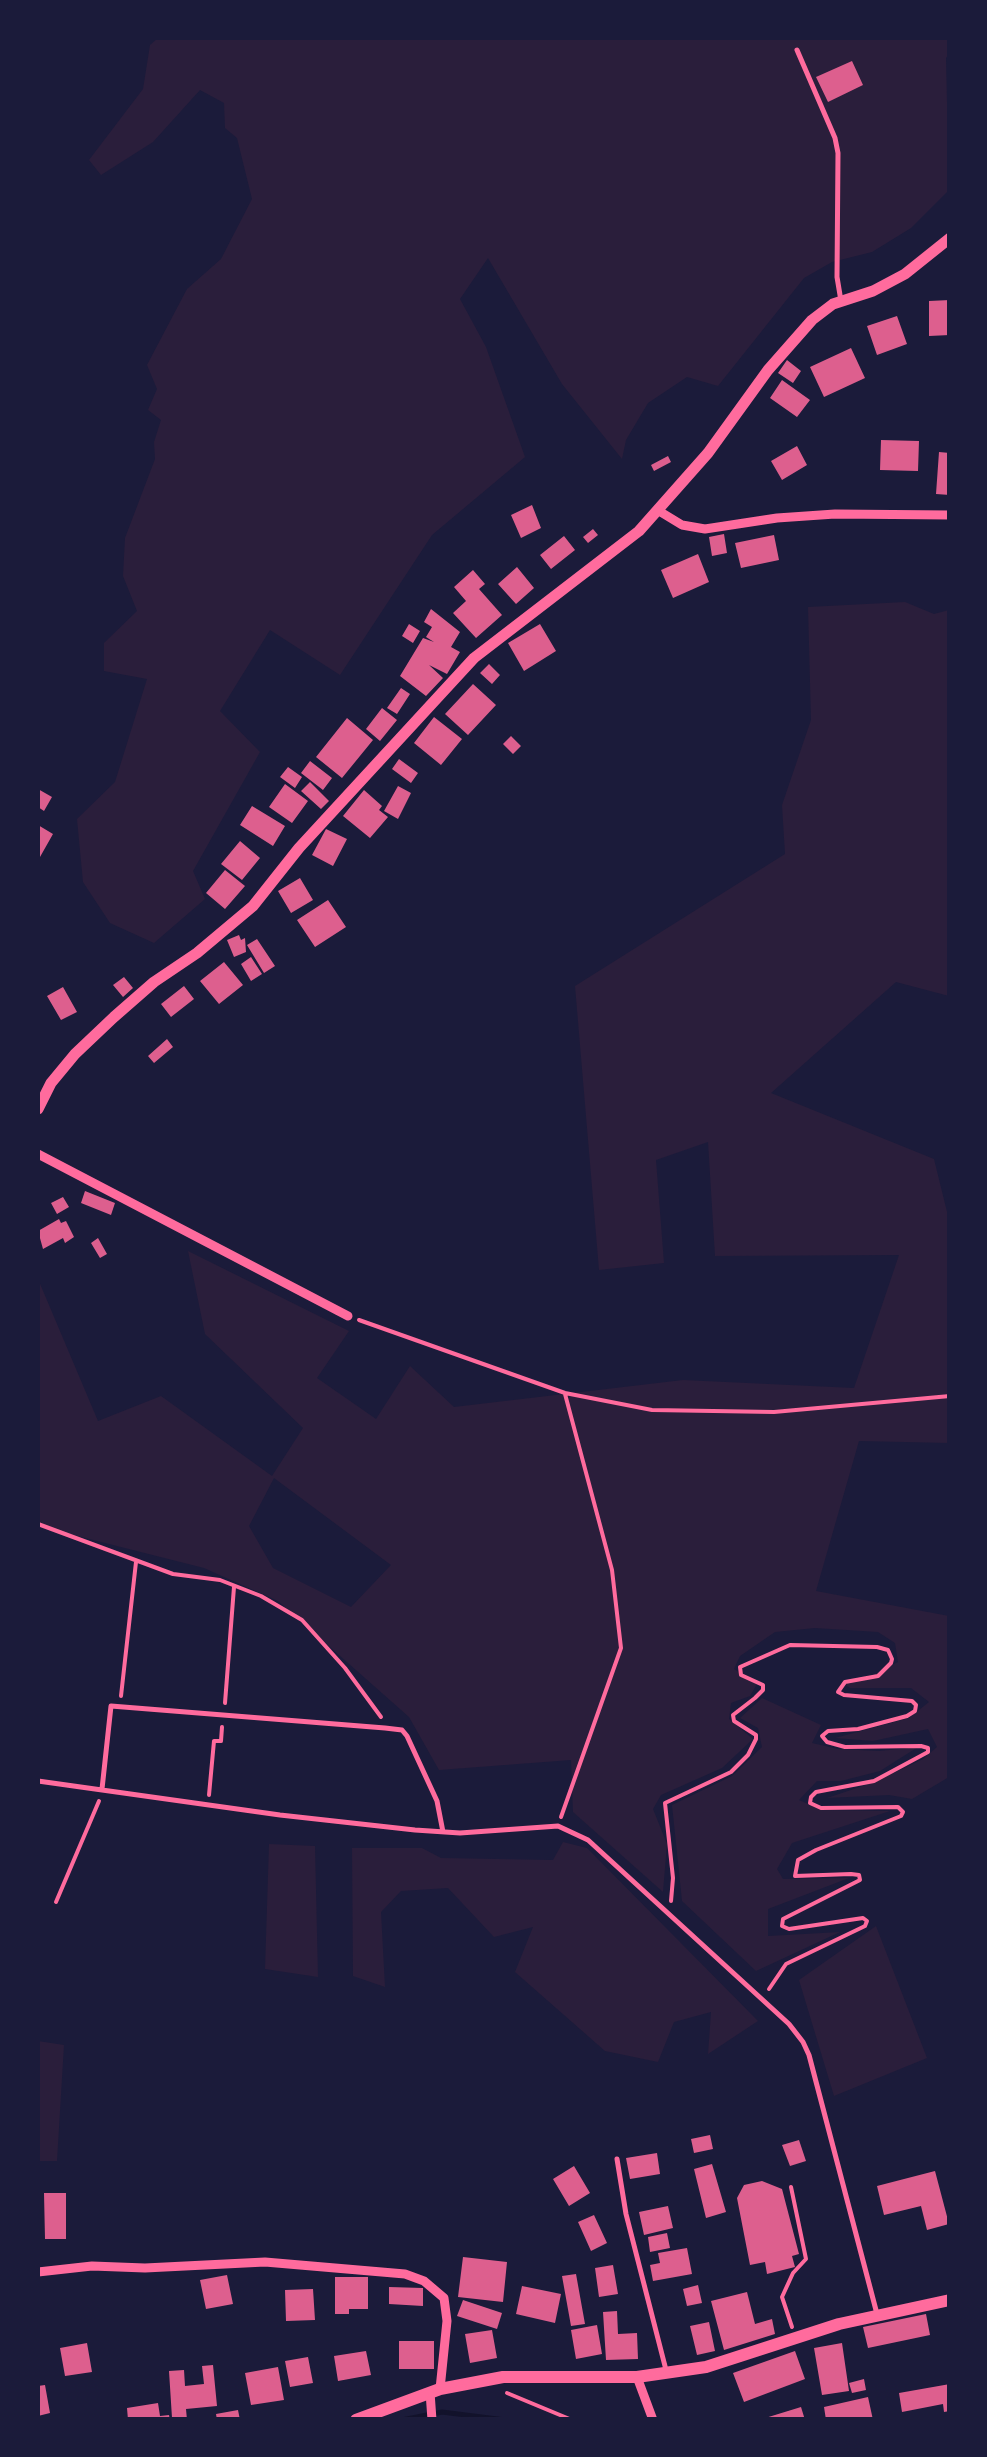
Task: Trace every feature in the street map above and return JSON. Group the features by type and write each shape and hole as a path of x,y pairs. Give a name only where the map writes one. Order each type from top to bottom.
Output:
{"main road":[{"path":"356,2420 435,2390 486,2380 638,2377 706,2366 877,2314 950,2300"}],"street":[{"path":"38,1109 51,1083 88,1042 154,982 254,906 299,848 474,658 618,549 660,511 727,429 768,370 823,311 894,280 950,238"},
{"path":"660,511 682,525 705,529 835,514 950,514"},
{"path":"38,1154 348,1316"},
{"path":"38,2272 92,2266 145,2268 265,2262 405,2274 424,2282 444,2298 447,2321 431,2415"},
{"path":"638,2377 653,2420"}],"lane":[{"path":"796,50 838,153 837,277 841,300"},
{"path":"102,1790 111,1706 391,1728 408,1736 437,1801 443,1832"},
{"path":"38,1781 443,1832 558,1826 588,1840 789,2024 809,2055 877,2314"},
{"path":"617,2159 626,2214 666,2372"}],"path":[{"path":"348,1316 565,1393 652,1410 774,1412 950,1396"},
{"path":"558,1826 621,1648 612,1570 565,1393"},
{"path":"38,1524 173,1574 220,1580 261,1596 302,1620 391,1728"},
{"path":"120,1706 136,1562"},
{"path":"208,1805 214,1741 221,1741 234,1586"},
{"path":"670,1916 672,1878 663,1809 665,1803 731,1772 748,1756 756,1734 734,1720 733,1715 764,1690 763,1685 741,1675 740,1667 790,1645 888,1650 891,1664 878,1676 845,1682 838,1692 912,1701 915,1711 858,1729 828,1731 822,1736 827,1742 845,1747 921,1746 928,1748 928,1752 874,1781 816,1792 811,1797 810,1803 821,1808 898,1807 903,1812 798,1860 795,1876 851,1874 860,1876 860,1880 783,1919 782,1926 788,1929 863,1918 866,1926 786,1964 762,2000"},
{"path":"56,1902 102,1790"},
{"path":"791,2187 806,2259 793,2273 782,2297 793,2331"},
{"path":"486,2380 516,2400 572,2420"}],"shaded area":[{"path":"158,38 949,38 949,190 911,228 872,252 832,262 804,278 718,386 687,377 648,403 626,440 622,459 562,384 488,258 460,299 486,347 525,457 432,535 340,675 270,630 220,711 260,752 193,871 205,899 154,943 110,923 83,882 77,819 115,782 147,679 104,671 104,643 137,611 123,576 125,538 155,459 154,442 161,420 148,410 157,389 147,365 187,289 221,259 252,199 237,138 225,128 224,103 200,90 153,142 101,175 89,160 143,89 150,45"},
{"path":"905,602 934,614 949,610 949,996 896,982 771,1093 934,1159 950,1224 949,1443 859,1441 816,1591 949,1616 949,1777 912,1799 889,1795 827,1798 875,1782 923,1759 937,1747 928,1729 873,1741 835,1738 909,1718 929,1702 911,1688 850,1688 841,1682 871,1676 898,1662 895,1643 878,1632 815,1628 775,1632 740,1656 734,1669 757,1684 750,1696 731,1703 729,1719 753,1739 722,1768 661,1795 653,1809 667,1844 663,1892 573,1812 571,1760 439,1770 409,1717 278,1601 204,1568 38,1526 38,1279 98,1421 161,1396 272,1476 303,1428 205,1334 188,1251 349,1331 317,1378 376,1419 410,1366 454,1407 683,1380 854,1388 899,1255 715,1256 708,1142 656,1160 664,1263 599,1270 575,986 785,854 782,805 811,720 808,607","holes":["274,1478 391,1565 351,1607 273,1568 249,1526"]},
{"path":"762,1698 821,1725 812,1743 879,1751 918,1747 880,1771 841,1781 817,1781 799,1800 822,1810 890,1811 792,1843 777,1869 783,1879 849,1878 768,1909 768,1936 840,1932 756,1971 682,1901 672,1805 732,1776 762,1747 758,1728 740,1718"},
{"path":"563,1842 587,1848 758,2021 708,2054 711,2012 674,2022 658,2062 605,2051 515,1972 533,1927 494,1937 448,1888 401,1891 381,1912 385,1987 353,1976 352,1848 422,1848 441,1858 553,1860"},
{"path":"269,1844 315,1846 318,1977 265,1969"},
{"path":"876,1926 927,2058 834,2096 799,1980"},
{"path":"38,2041 64,2045 57,2161 38,2161"}],"building":[{"path":"852,61 863,85 828,102 816,77"},
{"path":"950,300 950,335 929,336 929,301"},
{"path":"897,316 907,344 877,355 867,326"},
{"path":"851,348 865,378 824,397 810,367"},
{"path":"787,360 801,371 793,383 778,373"},
{"path":"782,380 810,400 797,417 770,398"},
{"path":"881,440 919,441 918,471 880,470"},
{"path":"797,446 807,465 782,480 771,461"},
{"path":"939,452 950,453 950,495 936,494"},
{"path":"668,456 671,462 654,471 651,465"},
{"path":"532,505 541,528 521,538 511,515"},
{"path":"593,529 598,535 588,543 583,537"},
{"path":"724,534 727,553 712,556 709,537"},
{"path":"774,535 779,560 741,568 735,543"},
{"path":"564,536 575,550 551,569 540,555"},
{"path":"698,554 709,582 673,598 661,570"},
{"path":"517,567 534,588 516,604 498,584"},
{"path":"473,570 485,584 479,589 502,615 476,638 453,613 466,601 454,587"},
{"path":"431,609 460,632 451,647 460,652 447,674 429,665 443,678 426,696 400,676 423,638 434,642 426,637 432,627 424,622"},
{"path":"409,624 420,631 413,643 402,636"},
{"path":"540,624 556,651 524,671 508,643"},
{"path":"489,664 500,675 492,684 480,673"},
{"path":"473,684 496,705 468,735 445,714"},
{"path":"401,688 410,694 397,714 387,708"},
{"path":"382,708 397,720 380,741 366,729"},
{"path":"434,717 462,739 441,765 414,743"},
{"path":"347,718 373,740 342,778 316,757"},
{"path":"511,736 521,746 513,754 503,744"},
{"path":"399,759 418,773 411,783 392,769"},
{"path":"310,761 332,778 323,790 301,773"},
{"path":"288,767 302,777 295,788 280,777"},
{"path":"310,782 329,801 321,809 301,791"},
{"path":"285,784 308,801 292,823 269,807"},
{"path":"398,786 411,793 398,819 384,811"},
{"path":"38,789 52,797 44,811 38,807"},
{"path":"364,790 388,817 370,838 343,816"},
{"path":"252,806 285,826 273,846 240,825"},
{"path":"38,825 53,834 40,857 38,855"},
{"path":"326,829 347,839 333,866 312,855"},
{"path":"240,841 260,858 242,880 221,864"},
{"path":"225,870 245,886 225,909 206,893"},
{"path":"300,878 313,900 291,913 278,891"},
{"path":"328,900 346,927 315,947 297,920"},
{"path":"239,935 241,940 245,938 246,952 234,957 227,940"},
{"path":"257,939 275,966 264,973 247,945"},
{"path":"251,957 262,974 251,981 241,964"},
{"path":"224,962 243,985 219,1004 200,981"},
{"path":"124,977 133,988 123,997 113,985"},
{"path":"184,986 194,999 171,1017 161,1004"},
{"path":"63,987 77,1012 61,1020 47,996"},
{"path":"167,1039 173,1047 154,1063 148,1056"},
{"path":"85,1191 115,1203 111,1215 81,1203"},
{"path":"63,1197 69,1207 57,1214 51,1203"},
{"path":"59,1219 61,1223 66,1221 74,1237 65,1243 63,1238 43,1249 38,1231"},
{"path":"98,1238 107,1254 100,1258 91,1243"},
{"path":"710,2135 713,2149 694,2153 691,2139"},
{"path":"799,2140 806,2161 790,2166 782,2145"},
{"path":"657,2153 660,2174 630,2179 626,2158"},
{"path":"712,2164 726,2212 706,2218 694,2169"},
{"path":"574,2166 590,2193 569,2206 553,2179"},
{"path":"935,2171 949,2224 927,2230 921,2206 884,2215 877,2186"},
{"path":"762,2181 782,2189 799,2254 792,2256 795,2267 767,2274 765,2262 750,2265 737,2198 744,2185"},
{"path":"44,2193 66,2193 66,2239 45,2239"},
{"path":"668,2206 673,2228 644,2235 639,2212"},
{"path":"594,2215 607,2243 591,2251 578,2222"},
{"path":"667,2233 670,2248 650,2252 648,2237"},
{"path":"687,2248 692,2274 653,2281 650,2265 660,2263 658,2253"},
{"path":"463,2257 507,2262 503,2302 458,2297"},
{"path":"613,2265 618,2294 599,2297 595,2268"},
{"path":"576,2274 585,2324 571,2326 562,2276"},
{"path":"227,2275 233,2304 206,2309 200,2280"},
{"path":"335,2277 368,2277 368,2309 335,2314"},
{"path":"698,2285 702,2303 687,2306 683,2289"},
{"path":"522,2286 561,2294 555,2323 516,2314"},
{"path":"389,2287 423,2288 423,2306 389,2304"},
{"path":"313,2289 315,2320 286,2321 285,2290"},
{"path":"747,2292 755,2324 772,2319 775,2334 724,2350 711,2301"},
{"path":"463,2300 502,2313 497,2329 457,2316"},
{"path":"617,2311 618,2334 637,2333 638,2359 606,2360 603,2312"},
{"path":"926,2314 930,2335 868,2348 863,2327"},
{"path":"709,2322 715,2351 697,2355 690,2326"},
{"path":"597,2325 602,2354 576,2359 571,2330"},
{"path":"492,2330 497,2358 470,2363 465,2334"},
{"path":"399,2341 434,2341 434,2369 399,2369"},
{"path":"87,2343 92,2372 65,2376 60,2348"},
{"path":"842,2343 849,2391 822,2395 814,2348"},
{"path":"366,2351 371,2375 338,2381 334,2356"},
{"path":"795,2351 805,2379 744,2402 733,2373"},
{"path":"308,2357 313,2383 290,2387 285,2361"},
{"path":"213,2365 217,2406 186,2409 187,2420 172,2418 169,2371 184,2370 185,2386 204,2384 202,2366"},
{"path":"278,2367 284,2400 251,2405 245,2373"},
{"path":"864,2379 866,2390 852,2393 849,2383"},
{"path":"950,2384 950,2411 944,2412 943,2404 902,2412 899,2393"},
{"path":"45,2385 50,2413 38,2416 38,2386"},
{"path":"868,2397 873,2420 826,2420 824,2407"},
{"path":"158,2403 160,2416 169,2415 170,2420 128,2420 127,2408"},
{"path":"801,2407 805,2420 762,2420 762,2419"},
{"path":"238,2410 240,2420 217,2420 216,2414"}],"waterway":[{"path":"402,2420 442,2412 505,2420"}]}
